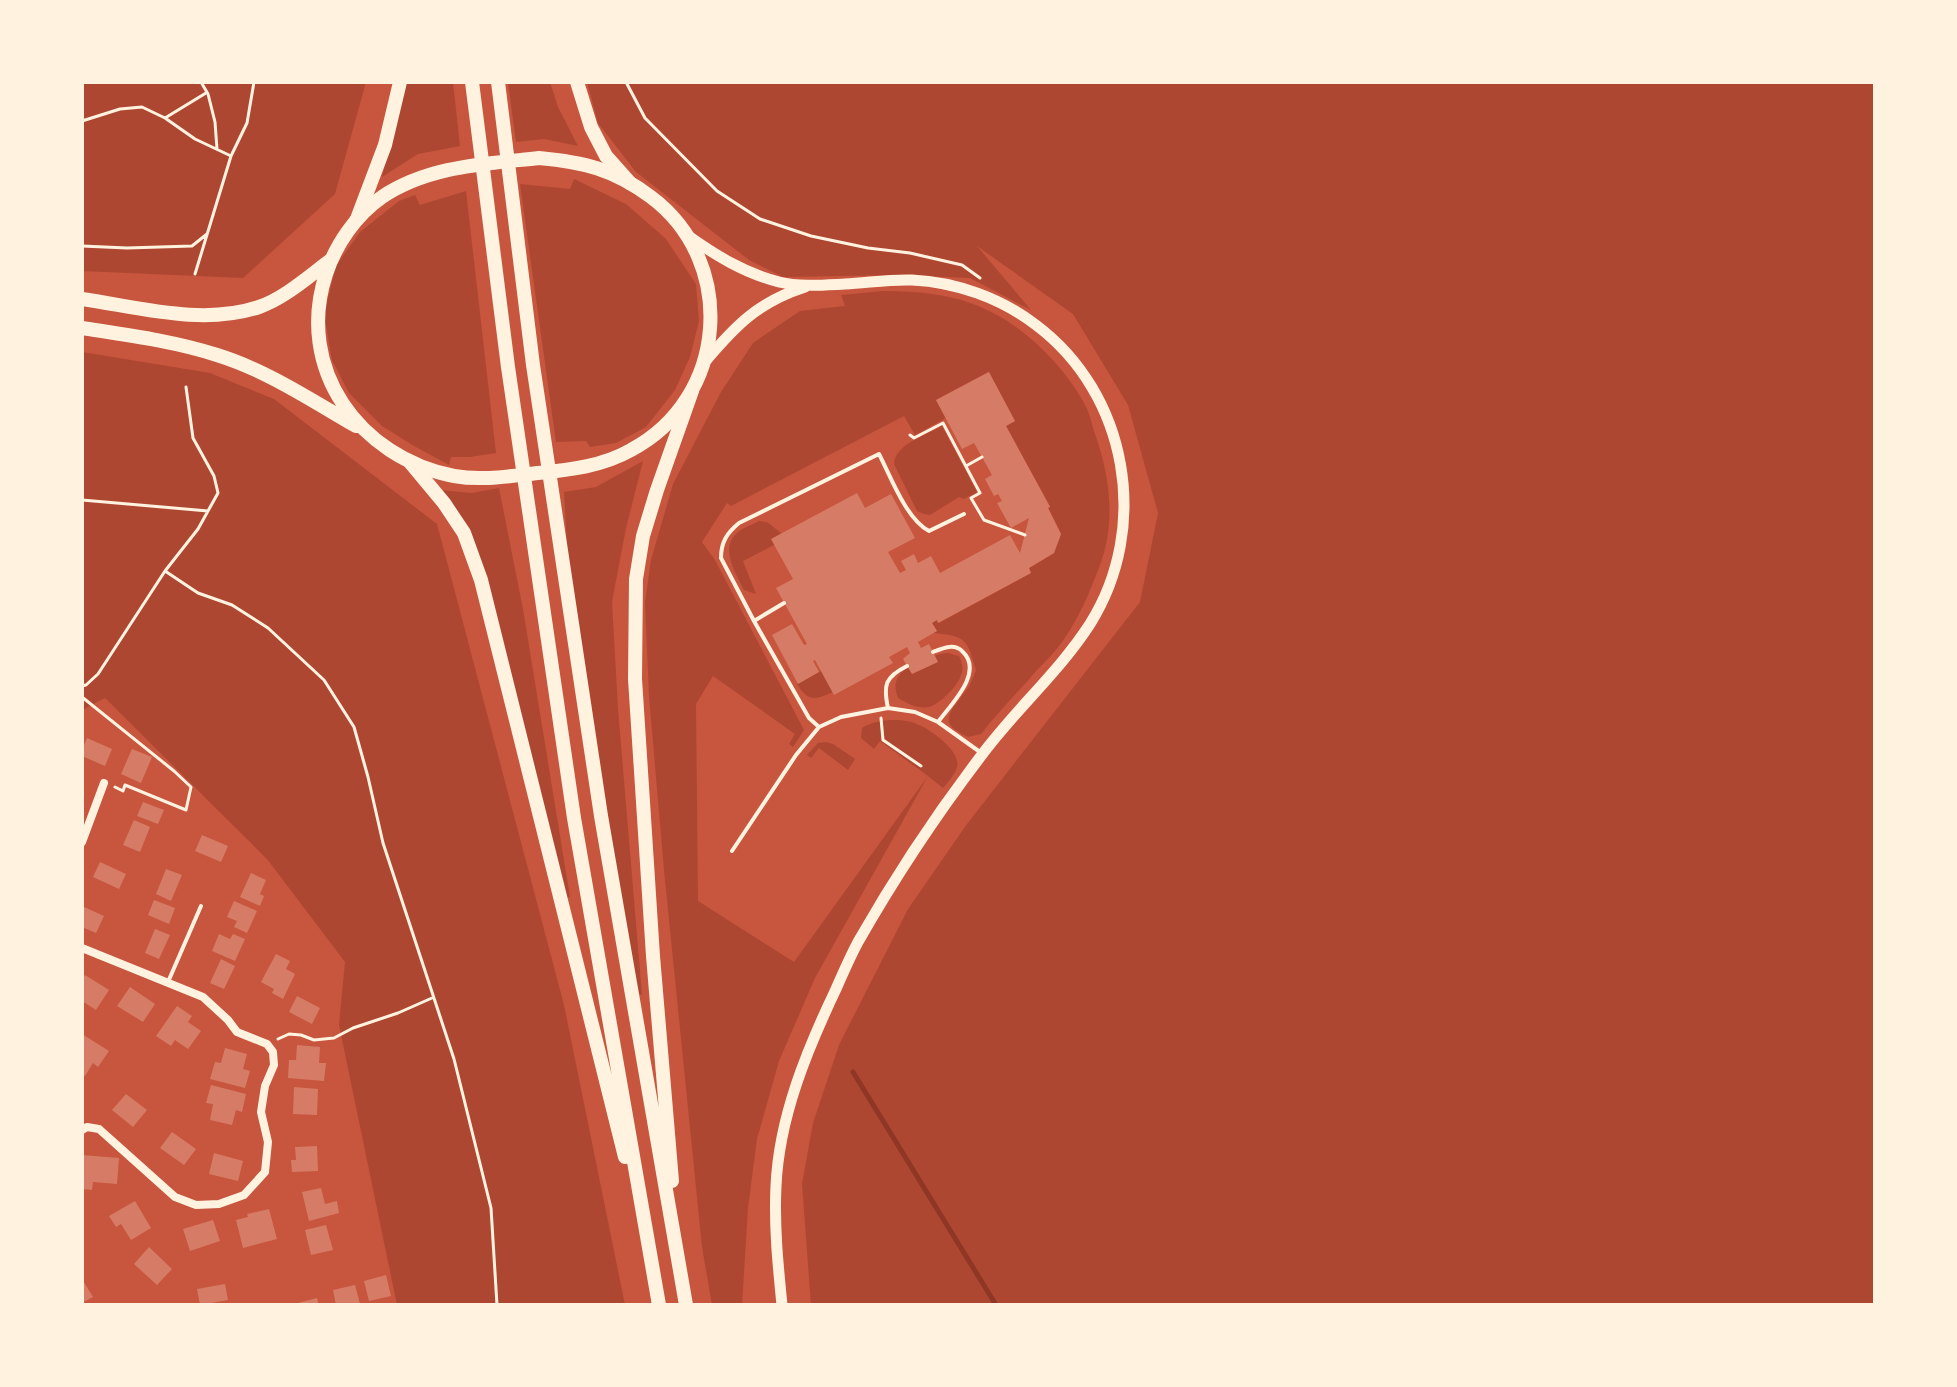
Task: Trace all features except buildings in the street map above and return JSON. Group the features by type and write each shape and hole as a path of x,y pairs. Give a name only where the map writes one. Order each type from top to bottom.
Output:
{"main road":[{"path":"357,219 385,145 400,82"},
{"path":"472,82 508,367 574,818 659,1305"},
{"path":"498,82 533,365 596,785 686,1305"},
{"path":"577,82 596,137 606,156 630,183"},
{"path":"363,430 344,406 329,379 321,349 318,319 322,289 331,260 357,219 380,198 407,182 436,172 539,158 573,161 603,169 652,197 686,234 701,264 710,297 709,341 643,536 636,579 635,679 653,956 680,1279"},
{"path":"82,299 185,316 231,313 260,307 331,260"},
{"path":"82,328 220,355 269,377 363,430 409,461 456,476 487,479 570,470 607,461 633,450 656,434 676,414 692,391"},
{"path":"409,461 464,533 481,580 654,1274"}],"street":[{"path":"686,234 719,258 781,282 809,285 911,280 975,292 1006,306 1036,325 1083,372 1100,400 1113,431 1121,459 1125,494 1123,533 1116,565 1106,594 1090,623 1071,650 982,754 914,851 857,944 802,1066 784,1129 776,1183 776,1235 782,1305"},
{"path":"704,363 733,329 759,307 809,285"},
{"path":"82,842 104,783"},
{"path":"82,948 203,997 237,1032 267,1044 273,1052 274,1065 265,1086 261,1112 268,1142 265,1172 244,1195 219,1204 196,1205 175,1197 99,1129 87,1127 82,1130"}],"lane":[{"path":"819,727 809,718 721,558 724,539 739,523 879,454 919,526 929,531 964,514"},
{"path":"754,621 784,603"},
{"path":"933,652 957,647 966,654 971,665 968,679 938,722"},
{"path":"888,708 884,692 886,684 897,671 907,666"},
{"path":"732,851 796,755 819,727 841,717 888,708 915,712 938,722 982,754"},
{"path":"167,984 201,906"}],"path":[{"path":"201,82 215,122 217,149"},
{"path":"195,274 231,156 247,123 254,82"},
{"path":"626,82 645,118 717,191 760,219 811,236 962,265 983,280"},
{"path":"165,118 207,92"},
{"path":"82,121 120,109 142,107 165,118 195,139 231,156"},
{"path":"82,246 192,246 207,234"},
{"path":"82,686 98,674 165,571 198,529 218,493 214,476 193,438 186,387"},
{"path":"910,435 914,438 943,423 980,493 971,498 984,520 1025,535"},
{"path":"966,466 982,457"},
{"path":"82,500 208,511"},
{"path":"165,571 198,593 232,605 268,628 324,680 354,727 383,843 454,1059 491,1208 497,1305"},
{"path":"82,697 191,787 186,810 125,785 123,791 104,783"},
{"path":"880,710 883,740 921,766"},
{"path":"267,1044 289,1034 314,1040 334,1038 433,998"}],"shaded area":[{"path":"82,82 366,82 335,194 243,278 82,271"},
{"path":"407,82 453,82 460,146 418,154 382,177"},
{"path":"508,82 550,82 558,107 578,146 544,139 516,142"},
{"path":"587,82 1875,82 1875,1305 811,1305 802,1184 813,1123 839,1045 908,909 967,824 1140,602 1158,513 1128,405 1073,314 977,246 1031,310 970,278 897,275 783,277 749,260 636,172 598,123"},
{"path":"574,179 626,204 666,239 696,284 699,321 690,357 675,390 646,427 616,443 590,447 586,441 556,442 520,184 570,189"},
{"path":"466,191 496,453 451,457 449,465 382,426 349,393 332,360 324,314 336,266 360,232 399,201 415,195 420,205"},
{"path":"883,291 935,294 973,304 1014,326 1055,363 1077,391 1091,420 1107,483 1108,532 1092,585 1062,642 981,734 968,737 952,727 949,718 976,670 973,660 964,641 933,633 937,631 932,623 937,620 939,623 1031,573 1029,568 1054,553 1061,534 1048,508 1050,506 1006,426 1015,421 988,372 936,400 946,418 915,435 904,416 731,506 727,503 702,542 715,560 804,730 793,747 789,744 795,734 713,676 696,704 698,901 794,962 928,776 815,978 779,1061 757,1139 748,1208 742,1305 712,1305 702,1247 649,696 645,602 651,560 673,484 721,392 753,343 800,311 845,306 841,295"},
{"path":"82,352 210,373 274,399 437,524 564,1005 625,1305 397,1305 339,1025 345,962 267,859 105,698 82,710"},
{"path":"942,426 977,492 964,499 959,497 930,515 924,514 917,511 894,464 905,446"},
{"path":"643,461 612,602 642,995 635,992 567,545 564,492 596,487"},
{"path":"499,488 523,609 570,897 564,899 486,585 438,490 472,493"},
{"path":"759,521 767,522 781,533 774,545 743,561 756,594 744,590 731,562 729,547 738,532"},
{"path":"948,653 959,656 962,670 956,684 943,698 925,707 913,706 898,698 896,684 900,674 920,661"},
{"path":"821,671 833,692 817,698 808,697 797,684"},
{"path":"899,720 917,724 933,733 954,753 957,767 943,788 880,741 874,749 861,738 862,728"},
{"path":"826,742 855,759 848,770 819,748 811,758 807,755 818,743"}],"waterway":[{"path":"853,1072 996,1305"}]}
